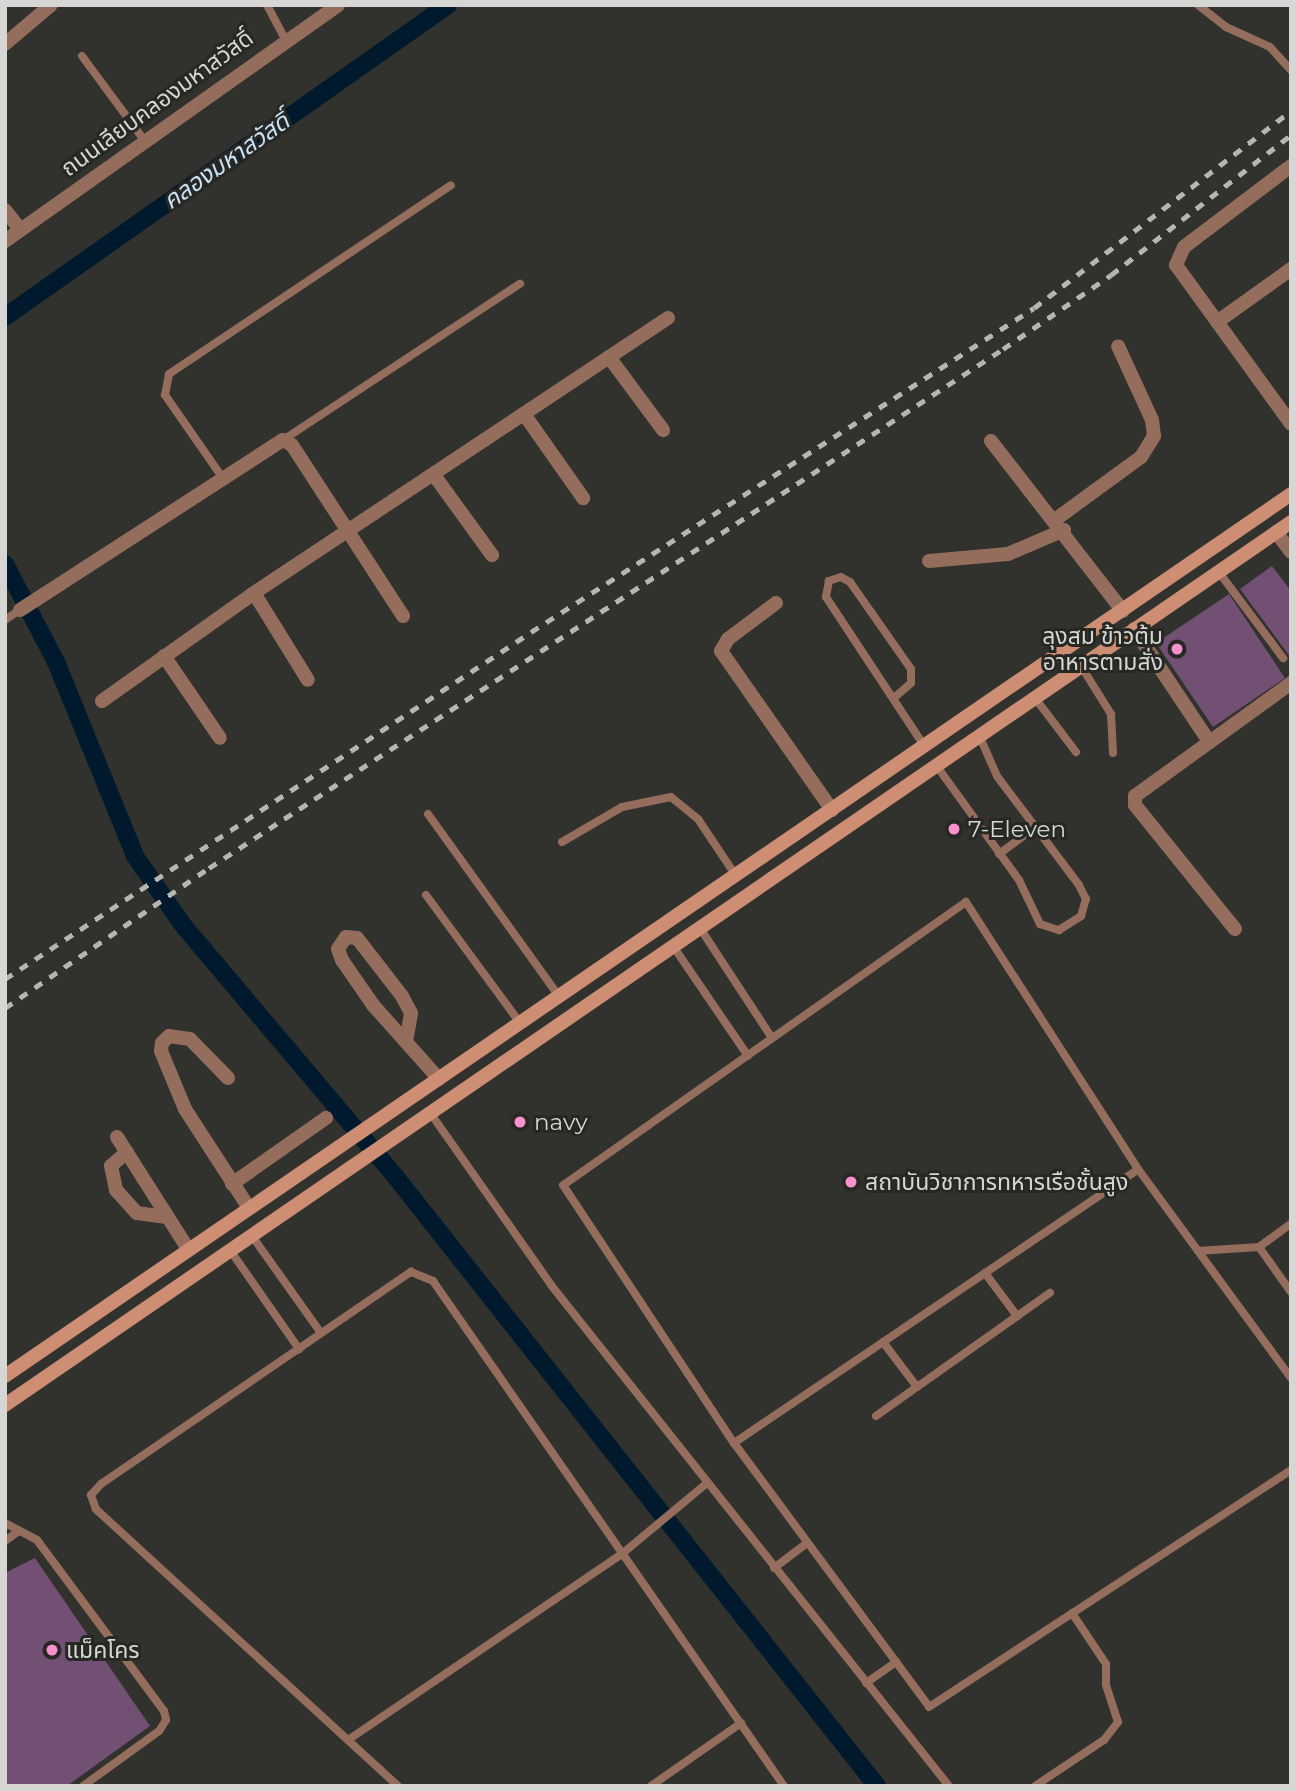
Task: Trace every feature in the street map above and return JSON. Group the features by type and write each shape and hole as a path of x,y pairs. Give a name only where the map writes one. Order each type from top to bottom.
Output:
{"main road":[{"path":"5,1376 1291,494"},
{"path":"5,1405 1291,522"},
{"path":"925,747 936,765"},
{"path":"243,1211 252,1236"},
{"path":"215,1231 230,1251"}],"street":[{"path":"5,44 51,5"},
{"name":"ถนนเลียบคลองมหาสวัสดิ์","path":"5,241 332,7"},
{"path":"1291,166 1177,256 1176,265 1291,424"},
{"path":"5,210 20,229"},
{"path":"1217,322 1291,269"},
{"path":"102,701 254,593 668,318"},
{"path":"929,561 1008,554 1060,525 1141,457 1154,436 1152,419 1118,346"},
{"path":"609,357 663,430"},
{"path":"524,414 583,498"},
{"path":"20,610 283,440 292,445 403,616"},
{"path":"991,441 1060,525 1123,611"},
{"path":"435,475 492,555"},
{"path":"1276,532 1291,552"},
{"path":"254,593 309,680"},
{"path":"776,603 728,639 721,651 832,810"},
{"path":"1134,629 1208,740"},
{"path":"164,656 220,738"},
{"path":"1235,929 1134,800 1139,790 1291,683"},
{"path":"406,1042 412,1024 402,996 357,937 346,937 338,949 342,960 406,1042 439,1079"},
{"path":"229,1078 190,1039 169,1036 162,1043 161,1051 185,1108 232,1184 243,1211"},
{"path":"232,1184 326,1118"},
{"path":"117,1137 188,1249"},
{"path":"127,1153 111,1166 116,1189 137,1213 167,1217"}],"lane":[{"path":"267,5 285,39"},
{"path":"1198,5 1226,27 1270,47 1291,71"},
{"path":"82,56 144,140"},
{"path":"222,477 165,395 170,374 451,185"},
{"path":"283,440 520,284"},
{"path":"1218,571 1283,658"},
{"path":"895,697 911,683 911,669 850,582 841,577 830,581 826,597 895,697 925,747"},
{"path":"5,620 20,610"},
{"path":"1081,666 1111,714 1113,753"},
{"path":"1035,698 1076,752"},
{"path":"936,765 1019,880 1040,924 1059,930 1081,916 1086,899 1079,885 1033,829 997,776 979,735"},
{"path":"562,842 622,807 671,797 698,819 736,876"},
{"path":"428,814 559,996"},
{"path":"999,854 1033,829"},
{"path":"426,895 520,1023"},
{"path":"1291,1378 1138,1169 966,902 563,1185 734,1443 929,1707 1291,1470"},
{"path":"700,928 772,1038"},
{"path":"673,946 748,1056"},
{"path":"431,1114 551,1285 949,1786"},
{"path":"734,1443 1138,1169"},
{"path":"1198,1251 1259,1247 1291,1224"},
{"path":"252,1236 321,1333"},
{"path":"1259,1247 1291,1292"},
{"path":"230,1251 299,1349"},
{"path":"398,1786 96,1508 91,1495 100,1484 411,1272 433,1281 784,1786"},
{"path":"985,1273 1017,1316"},
{"path":"876,1416 1050,1293"},
{"path":"883,1342 917,1387"},
{"path":"348,1740 623,1553 707,1483"},
{"path":"5,1523 37,1540 164,1711 166,1720 159,1731 83,1786"},
{"path":"5,1541 19,1531"},
{"path":"774,1569 807,1543"},
{"path":"1035,1786 1104,1740 1118,1722 1106,1684 1106,1664 1072,1613"},
{"path":"866,1683 896,1662"},
{"path":"651,1786 741,1723"}],"building":[{"path":"1272,566 1291,591 1291,658 1240,589"},
{"path":"1229,594 1285,678 1213,727 1156,643"},
{"name":"แม็คโคร","path":"35,1558 150,1726 67,1786 5,1786 5,1573"}],"waterway":[{"name":"คลองมหาสวัสดิ์","path":"5,317 448,5"},
{"path":"5,564 56,662 135,856 182,924 395,1176 877,1786"}],"railway":[{"path":"5,979 531,632 1034,308 1291,111"},
{"path":"5,1008 209,868 1003,349 1111,275 1291,135"}],"place":[{"name":"ลุงสม ข้าวต้ม อาหารตามสั่ง","path":"1177,649"},
{"name":"7-Eleven","path":"954,829"},
{"name":"navy","path":"520,1122"},
{"name":"สถาบันวิชาการทหารเรือชั้นสูง","path":"851,1182"},
{"name":"แม็คโคร","path":"52,1650"}]}
